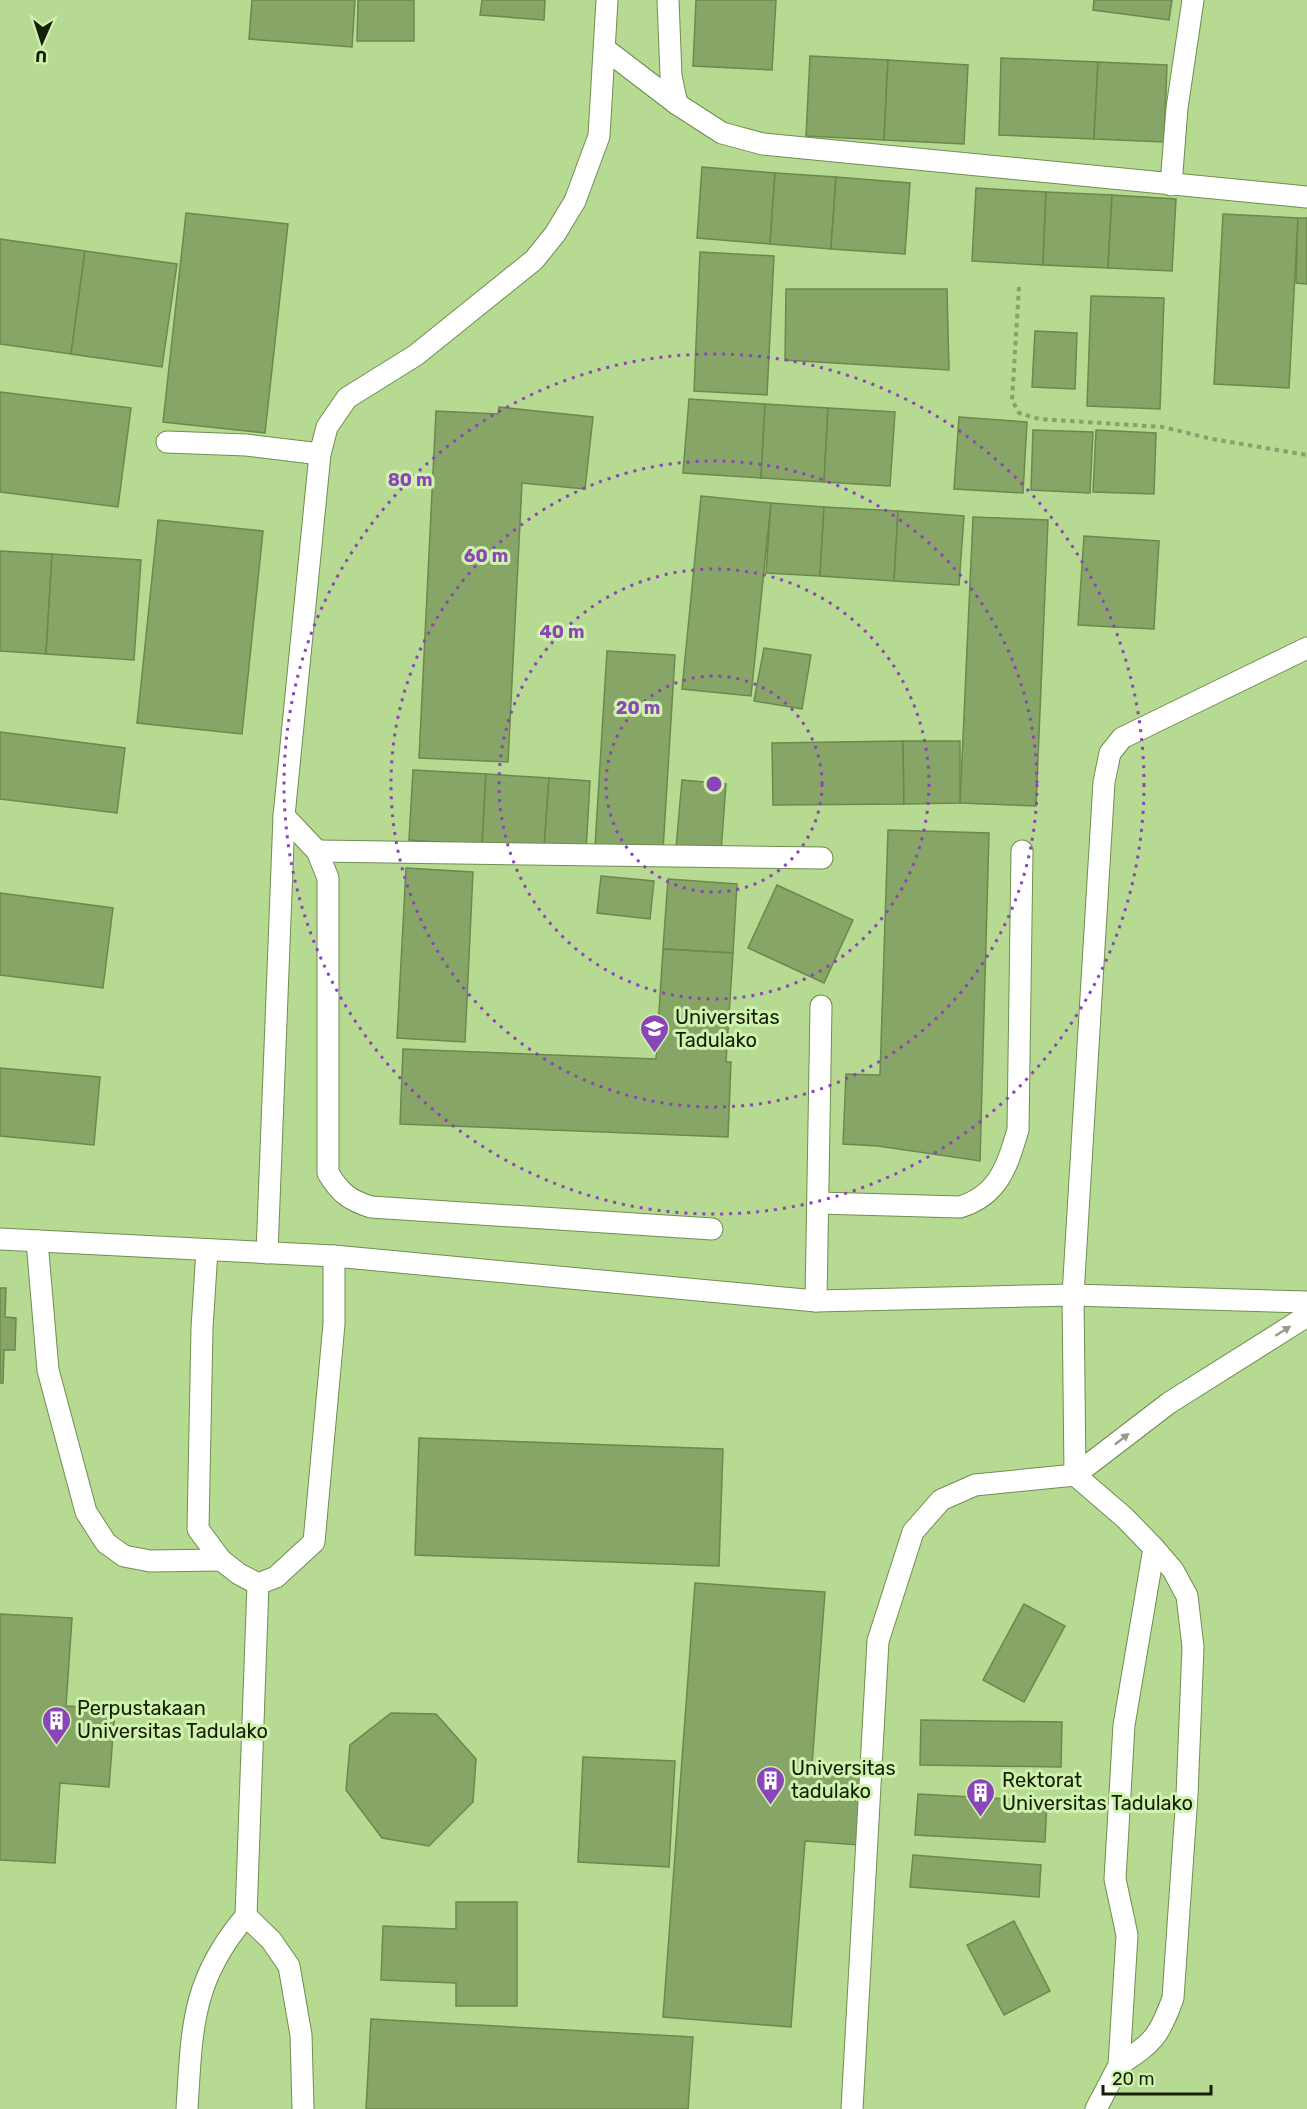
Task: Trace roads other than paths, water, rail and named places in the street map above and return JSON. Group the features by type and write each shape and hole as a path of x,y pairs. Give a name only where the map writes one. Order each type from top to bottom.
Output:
{"lane":[{"path":"267,1253 284,816 320,453 327,427 348,398 416,355 534,260 555,234 575,201 599,136 608,0"},
{"path":"668,0 671,76 677,104"},
{"path":"1171,185 1177,108 1193,0"},
{"path":"605,49 677,104 722,133 763,144 1171,185 1307,196"},
{"path":"166,442 320,453"},
{"path":"1119,2065 1148,2046 1162,2027 1173,1998 1186,1807 1193,1647 1187,1596 1173,1570 1125,1518 1075,1475 1073,1294 1104,782 1110,753 1122,738 1307,648"},
{"path":"284,816 317,850 328,878 330,900 328,1173 341,1193 352,1201 371,1207 712,1228"},
{"path":"317,850 822,858"},
{"path":"818,1203 960,1207 980,1201 1005,1172 1018,1130 1022,851"},
{"path":"816,1301 821,1006"},
{"path":"0,1239 334,1256 816,1301 1073,1294 1307,1302"},
{"path":"37,1241 48,1370 86,1512 106,1543 124,1556 150,1561 221,1560"},
{"path":"207,1250 202,1328 198,1529 221,1560 239,1574 258,1584 276,1577 314,1542 334,1324 334,1256"},
{"path":"852,2109 878,1641 913,1532 941,1500 975,1485 1075,1475 1169,1403 1307,1316"},
{"path":"1096,2109 1119,2065 1127,1935 1114,1879 1124,1725 1154,1548"},
{"path":"187,2109 193,2022 201,1991 222,1947 246,1916 258,1584"},
{"path":"246,1916 272,1940 289,1966 301,2035 303,2109"}],"place":[{"name":"Universitas Tadulako","path":"654,1054"},
{"name":"Perpustakaan Universitas Tadulako","path":"56,1746"},
{"name":"Universitas tadulako","path":"770,1806"},
{"name":"Rektorat Universitas Tadulako","path":"981,1818"}]}
